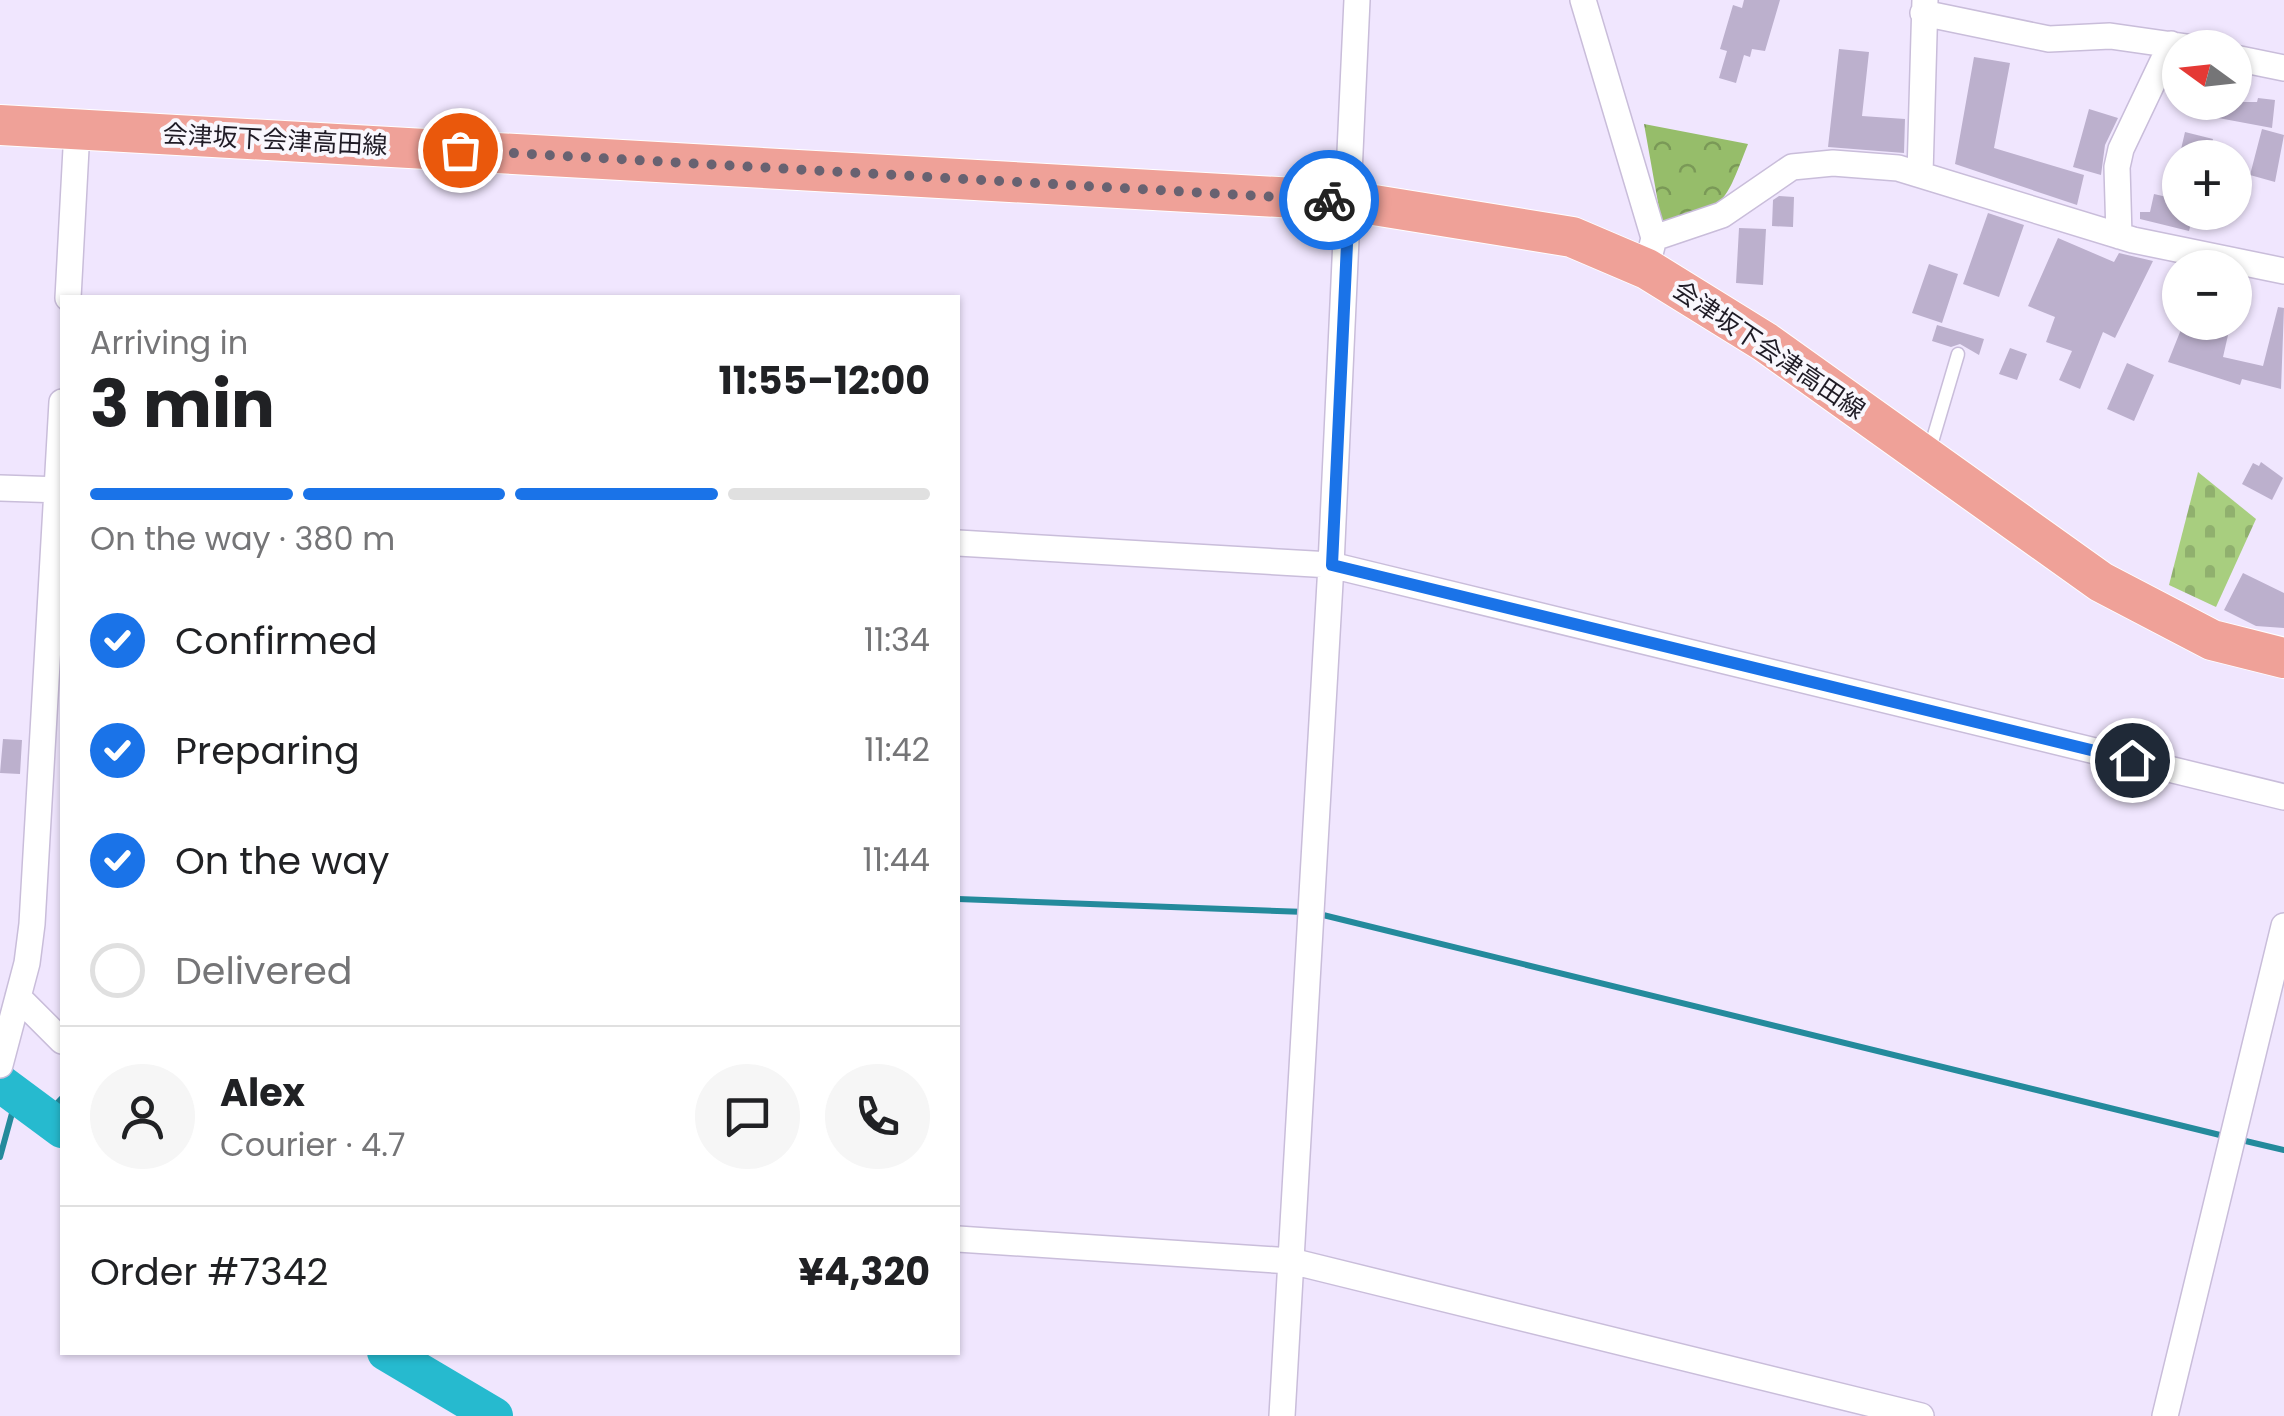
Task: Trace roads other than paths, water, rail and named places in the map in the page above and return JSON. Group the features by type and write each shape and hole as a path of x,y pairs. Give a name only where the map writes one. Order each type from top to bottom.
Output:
{"main road":[{"name":"会津坂下会津高田線","path":"0,126 1349,201 1572,237 1650,254 1927,460 2101,582 2212,640 2284,658"}],"street":[{"path":"1282,1416 1332,565 1357,0"},
{"path":"1583,0 1650,254 1722,215 1792,167 1833,162 1920,174 2119,236 2284,271"},
{"path":"1920,174 1924,7 2050,39 2110,36 2162,43"},
{"path":"2252,61 2284,68"},
{"path":"2119,236 2117,167 2121,149 2162,80"},
{"path":"68,295 77,130"},
{"path":"0,488 60,490 32,924 18,1000 0,1065"},
{"path":"960,543 1332,565 2284,796"},
{"path":"2165,1416 2284,926"},
{"path":"18,1000 60,1039"},
{"path":"960,1239 1291,1261 1922,1416"}],"lane":[{"path":"1927,460 1958,354"}],"waterway":[{"path":"960,899 1306,912"},
{"path":"1319,914 2224,1136"},
{"path":"0,1083 60,1128"},
{"path":"0,1157 17,1095"},
{"path":"45,1116 60,1100"},
{"path":"2237,1139 2284,1150"},
{"path":"391,1355 494,1416"}]}
